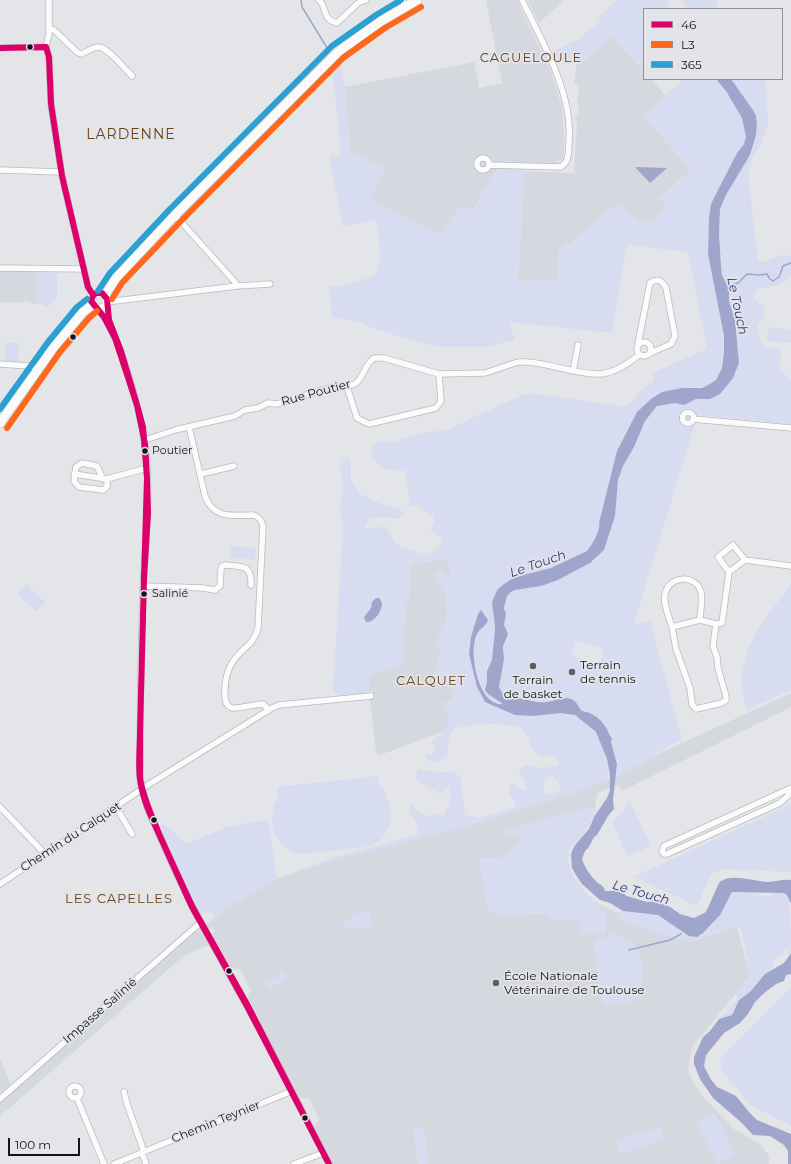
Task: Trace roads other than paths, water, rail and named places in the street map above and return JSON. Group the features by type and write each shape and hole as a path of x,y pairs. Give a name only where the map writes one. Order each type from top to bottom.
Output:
{"main road":[{"path":"0,423 37,369 79,317 102,303 116,278 175,215 291,98 317,68 371,22 404,2 417,0"},
{"path":"93,295 99,293 102,303"}],"street":[{"path":"49,0 49,34 46,47 49,57 51,104 61,172 88,287 93,295"},
{"path":"320,0 323,4 325,15 332,22 337,23 358,3 366,0"},
{"path":"489,165 560,167 568,158 569,127 565,100 557,76 522,0"},
{"path":"49,28 54,30 81,54 92,48 99,47 106,50 132,76"},
{"path":"0,48 46,47"},
{"path":"0,170 61,172"},
{"path":"175,215 237,286"},
{"path":"0,268 84,269"},
{"name":"Rue Poutier","path":"145,440 189,427 235,416 245,410 258,408 268,403 277,404 336,387 347,387 355,384 360,378 366,365 374,358 384,358 439,374 485,372 518,362 600,374 609,372 630,362 639,355 647,356 650,353 671,344 675,336 666,288 660,280 650,282 638,344 637,352 639,355"},
{"path":"102,303 237,286 270,284"},
{"path":"102,303 110,327 120,348 141,417 145,440 148,504 144,586 140,758 140,778 142,790 147,807 200,923 235,983 329,1164"},
{"path":"102,303 110,327"},
{"path":"638,344 642,342 649,343 651,346 650,353"},
{"path":"573,371 578,345"},
{"path":"0,364 29,366 37,369"},
{"path":"347,387 357,418 369,424 436,408 441,401 439,374"},
{"path":"693,419 791,428"},
{"path":"189,427 209,505 216,511 223,514 254,515 262,522 258,628 251,644 239,654 230,667 226,678 224,697 226,704 230,707 236,708 263,704 269,710"},
{"path":"82,463 94,464 98,467 105,479 107,487 103,490 79,488 75,484 74,474 76,467 82,463"},
{"path":"200,474 234,466"},
{"path":"74,474 105,479 147,468"},
{"path":"672,627 700,620 716,624 721,624 724,621 729,572 718,557 733,545 745,560 791,566"},
{"path":"729,572 745,560"},
{"path":"144,586 204,588 215,590 220,586 221,569 222,566 225,565 244,567 252,576 251,585"},
{"path":"700,620 702,596 699,588 690,580 679,579 670,584 664,596 676,649 690,688 692,704 696,709 722,703 726,700 718,668 717,657 713,646 716,624"},
{"name":"Chemin du Calquet","path":"0,884 142,790 269,710 279,705 371,696"},
{"path":"791,788 664,846 662,851 664,854 667,854 780,802 791,793"},
{"path":"0,807 45,854"},
{"path":"116,807 132,834"},
{"path":"735,813 738,821"},
{"name":"Impasse Salinié","path":"0,1099 200,923"},
{"name":"Chemin Teynier","path":"114,1164 142,1154 150,1148 292,1091"},
{"path":"124,1092 143,1149 142,1154 146,1164"},
{"path":"77,1098 104,1164"},
{"path":"294,1164 323,1153"}],"water":[{"path":"717,80 732,80 753,110 756,116 757,125 756,135 750,155 726,195 720,209 719,234 722,275 729,289 729,301 735,320 739,363 733,378 720,394 710,399 696,399 684,405 675,403 657,406 645,421 634,447 623,466 618,480 615,516 604,550 590,563 558,580 541,586 515,590 507,596 504,608 506,614 504,625 508,634 503,646 504,659 499,687 504,694 510,698 541,702 562,698 571,699 582,711 590,713 600,719 612,738 611,742 617,764 613,800 614,809 585,851 582,859 590,875 603,887 605,891 620,891 627,896 647,902 656,901 670,907 680,914 694,918 706,912 719,883 729,878 743,878 763,882 791,880 791,904 787,895 784,893 732,892 720,915 703,933 697,937 689,936 658,915 623,911 610,903 600,900 582,884 572,868 572,851 575,845 589,829 594,817 607,798 610,790 610,774 607,759 596,732 575,715 560,713 534,716 515,715 485,702 477,687 469,654 471,637 478,614 481,610 488,620 476,636 474,648 475,669 482,690 488,698 495,703 503,704 488,694 485,690 487,671 492,660 494,640 495,627 492,602 497,590 515,577 551,568 587,551 594,541 599,529 599,523 617,451 637,412 651,399 662,392 682,388 702,388 708,385 716,380 722,368 724,336 708,254 709,217 711,204 737,153 744,144 746,137 742,118 726,91"},
{"path":"635,167 667,168 650,183"},
{"path":"376,598 379,598 382,602 381,610 375,619 366,622 364,617 371,608 372,602"},
{"path":"791,953 791,974 786,975 784,981 776,984 764,993 755,1002 748,1014 740,1023 724,1033 706,1055 704,1066 710,1078 717,1087 736,1096 757,1120 791,1134 791,1164 788,1164 788,1151 784,1145 770,1136 753,1135 742,1123 713,1098 700,1079 694,1064 694,1057 703,1037 710,1031 719,1019 732,1015 739,1000 750,992 765,974 784,963"}],"waterway":[{"path":"301,0 302,7 329,51"},
{"path":"726,287 738,283 747,274 767,274 773,281 779,277 783,266 791,263"},
{"name":"Le Touch","path":"709,915 729,886 733,887"},
{"path":"629,950 670,940 681,934"},
{"path":"582,974 597,973"},
{"path":"561,977 574,975"}],"place":[{"name":"Poutier","path":"145,451"},
{"name":"Salinié","path":"144,594"},
{"name":"Terrain de basket","path":"533,666"},
{"name":"Terrain de tennis","path":"572,672"},
{"name":"École Nationale Vétérinaire de Toulouse","path":"496,983"}],"district":[{"name":"CAGUELOULE","path":"531,58"},
{"name":"LARDENNE","path":"131,135"},
{"name":"CALQUET","path":"431,681"},
{"name":"LES CAPELLES","path":"119,899"}]}
